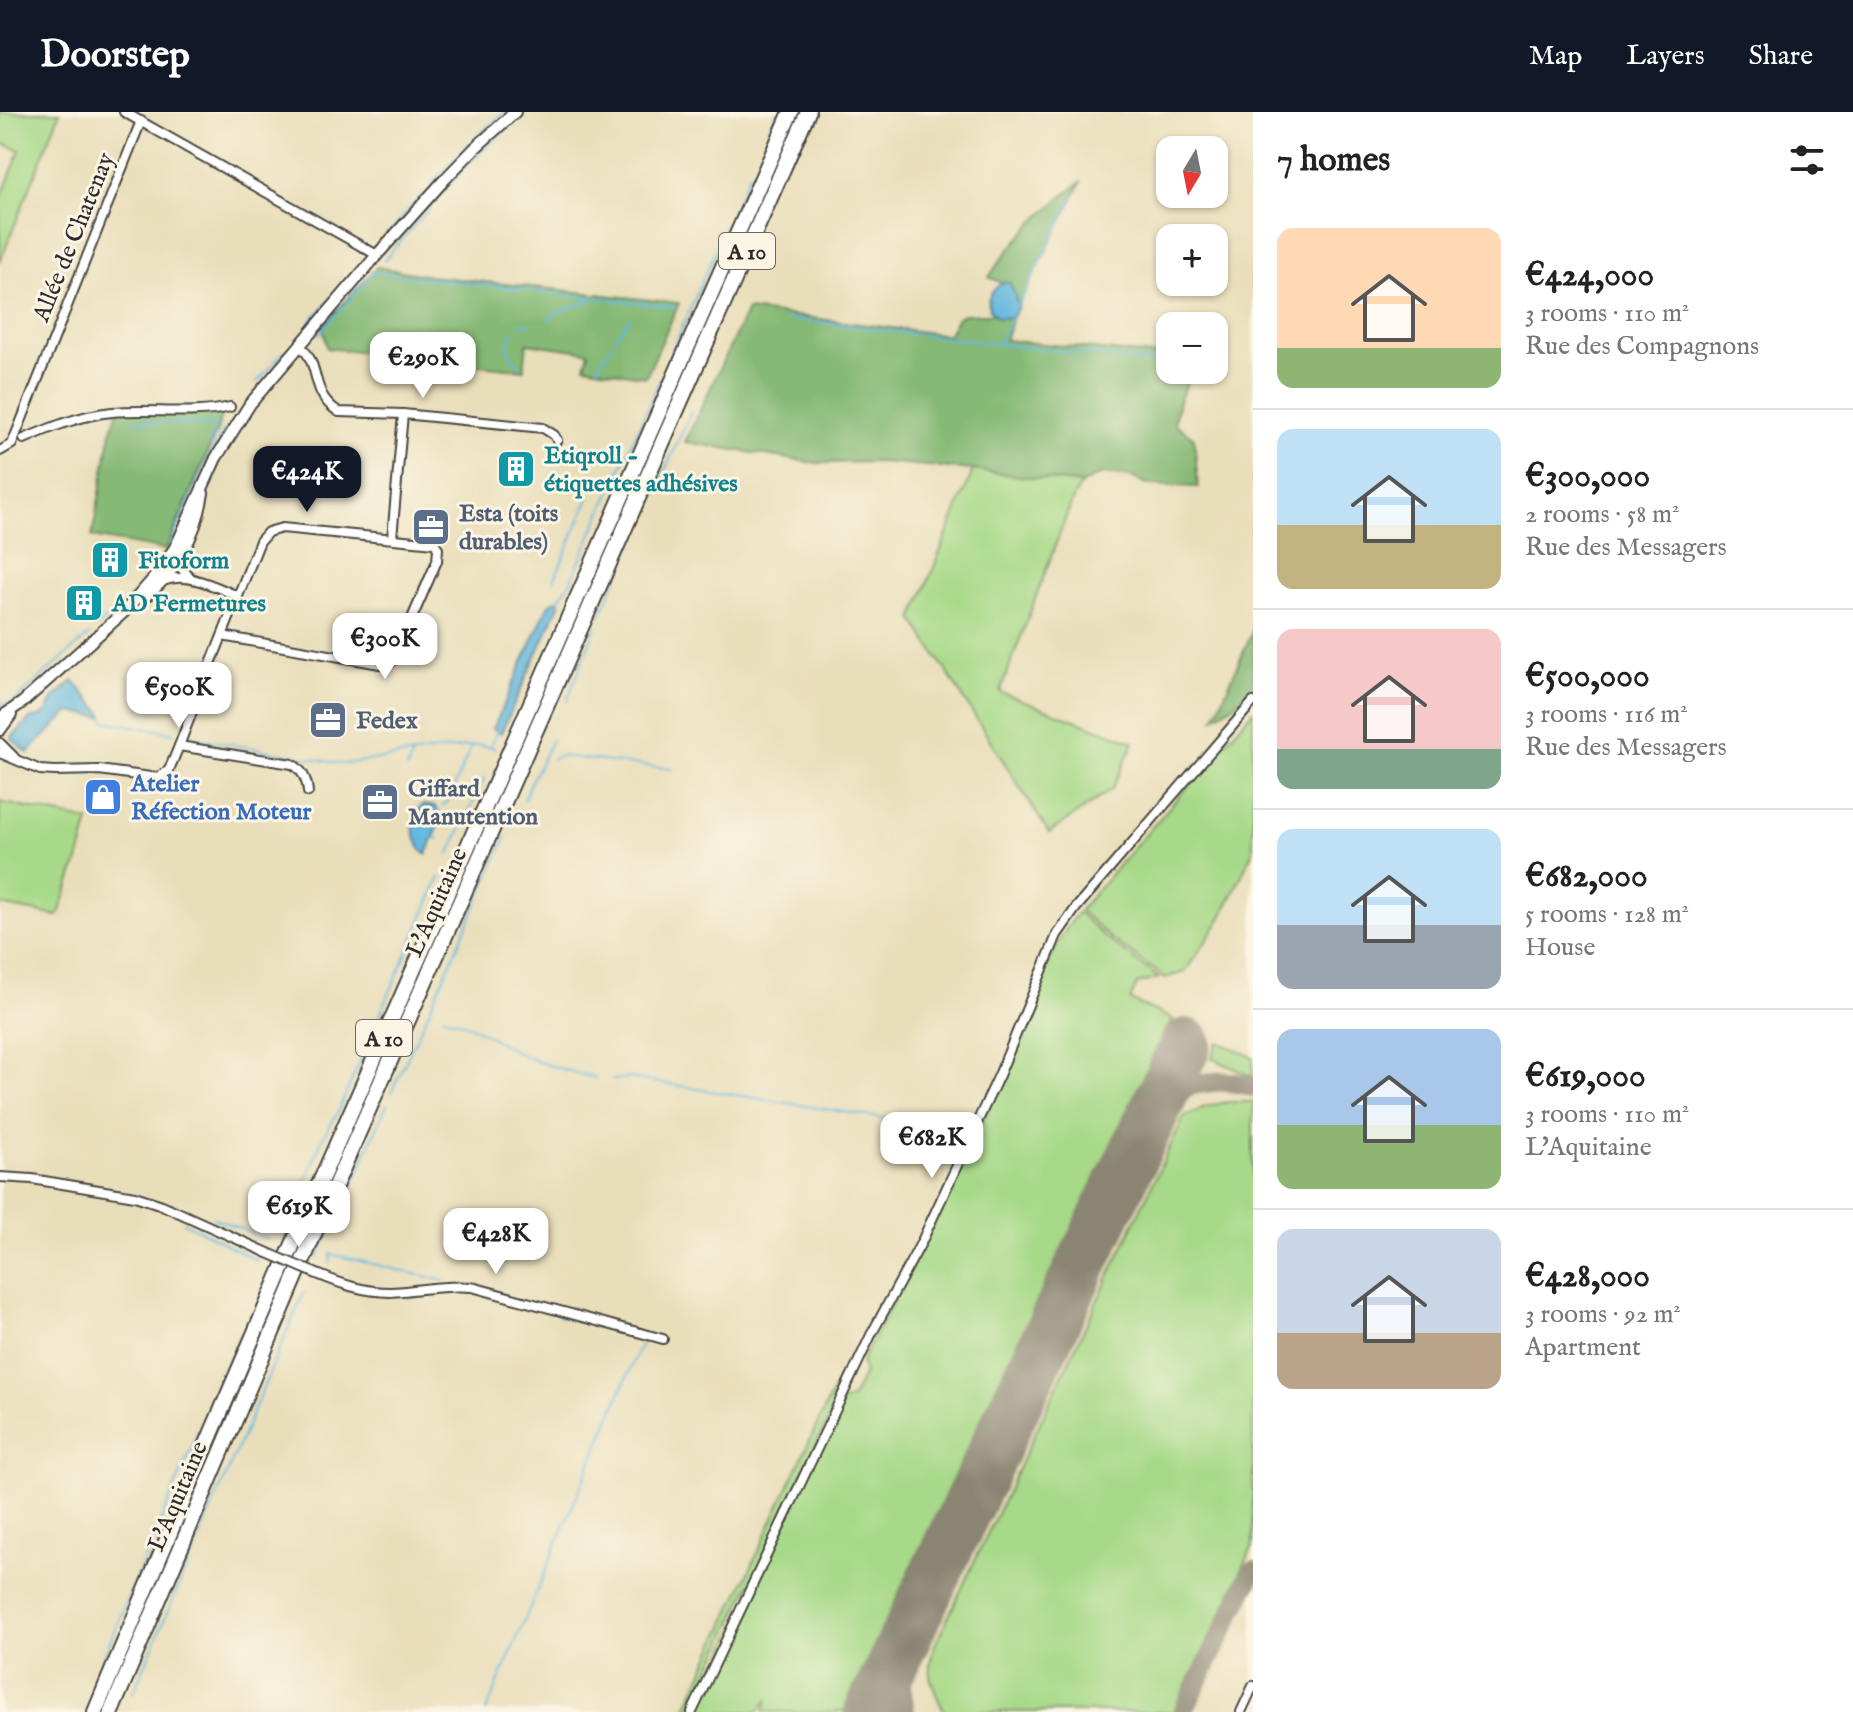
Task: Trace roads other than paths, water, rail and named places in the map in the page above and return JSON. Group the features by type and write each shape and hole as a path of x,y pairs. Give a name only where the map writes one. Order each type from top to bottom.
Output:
{"highway":[{"name":"L'Aquitaine","path":"95,1712 300,1228 791,112"},
{"name":"L'Aquitaine","path":"111,1712 320,1220 808,112"}],"street":[{"path":"124,112 377,255"},
{"path":"171,570 176,546 207,476 245,411 377,255 474,149 515,112"},
{"name":"Allée de Chatenay","path":"18,441 141,121"},
{"path":"299,345 309,353 321,395 336,410 344,413 403,414 543,428 557,440"},
{"path":"0,451 69,421 111,412 230,407"},
{"path":"392,538 403,414"},
{"path":"0,730 23,702 125,611 149,594 171,570 197,521 207,476"},
{"path":"0,753 40,770 99,770 158,778 169,770 179,746 222,636 260,541 272,530 282,528 392,538 435,543 438,549 437,561 395,657 386,665 222,636"},
{"path":"171,570 238,596"},
{"path":"0,718 23,702"},
{"path":"692,1712 871,1335 931,1222 1000,1073 1057,935 1076,908 1253,702"},
{"path":"0,743 21,762"},
{"path":"179,746 292,764 302,774 308,792"},
{"path":"0,1177 32,1179 146,1199 348,1286 379,1291 472,1287 663,1339"},
{"path":"1241,1712 1253,1686"}],"water":[{"path":"1003,282 1010,283 1019,304 1013,317 998,318 989,308 988,299"},
{"path":"558,600 560,603 501,733 493,729 548,606"},
{"path":"73,681 103,717 69,712 28,753 12,737 31,718 46,714 56,696"},
{"path":"423,805 436,807 442,818 427,854 422,851 413,827 415,815"}],"waterway":[{"path":"431,184 505,112"},
{"path":"384,260 468,164 526,112"},
{"path":"768,132 777,112"},
{"path":"668,360 749,174"},
{"path":"377,247 423,194"},
{"path":"1019,304 1074,195"},
{"path":"311,321 366,259"},
{"path":"319,334 374,271"},
{"path":"374,272 675,307"},
{"path":"548,320 591,300"},
{"path":"1013,317 998,344 1156,362"},
{"path":"615,338 630,318"},
{"path":"785,318 998,344"},
{"path":"521,326 529,323"},
{"path":"514,331 508,350 521,366"},
{"path":"598,367 612,344"},
{"path":"257,382 285,351"},
{"path":"558,600 570,583 661,377"},
{"path":"600,616 691,412"},
{"path":"135,421 216,426 209,445"},
{"path":"169,547 225,428"},
{"path":"554,580 589,498"},
{"path":"97,627 131,596"},
{"path":"567,701 596,626"},
{"path":"0,703 10,705 89,635"},
{"path":"33,705 61,678"},
{"path":"103,717 105,721 174,733"},
{"path":"491,745 497,731"},
{"path":"191,737 343,764 480,745 495,748"},
{"path":"524,800 552,740"},
{"path":"442,806 447,803 471,747"},
{"path":"407,769 412,755"},
{"path":"552,758 561,756 672,769"},
{"path":"450,853 484,779"},
{"path":"435,837 439,839"},
{"path":"391,1093 506,837"},
{"path":"283,1237 323,1137 337,1114 440,877"},
{"path":"443,1017 474,1028 531,1059 595,1078"},
{"path":"612,1080 629,1078 957,1130"},
{"path":"317,1258 387,1104"},
{"path":"213,1218 268,1239"},
{"path":"184,1222 258,1261"},
{"path":"330,1264 331,1254 444,1281"},
{"path":"409,1298 461,1291 487,1295"},
{"path":"133,1693 304,1292"},
{"path":"559,1316 583,1322"},
{"path":"592,1325 641,1339"},
{"path":"102,1660 240,1334"},
{"path":"486,1712 642,1341"}],"place":[{"name":"Etiqroll - étiquettes adhésives","path":"516,469"},
{"name":"Esta (toits durables)","path":"431,527"},
{"name":"Fitoform","path":"110,560"},
{"name":"AD Fermetures","path":"84,603"},
{"name":"Fedex","path":"328,720"},
{"name":"Atelier Réfection Moteur","path":"103,797"},
{"name":"Giffard Manutention","path":"380,802"}]}
